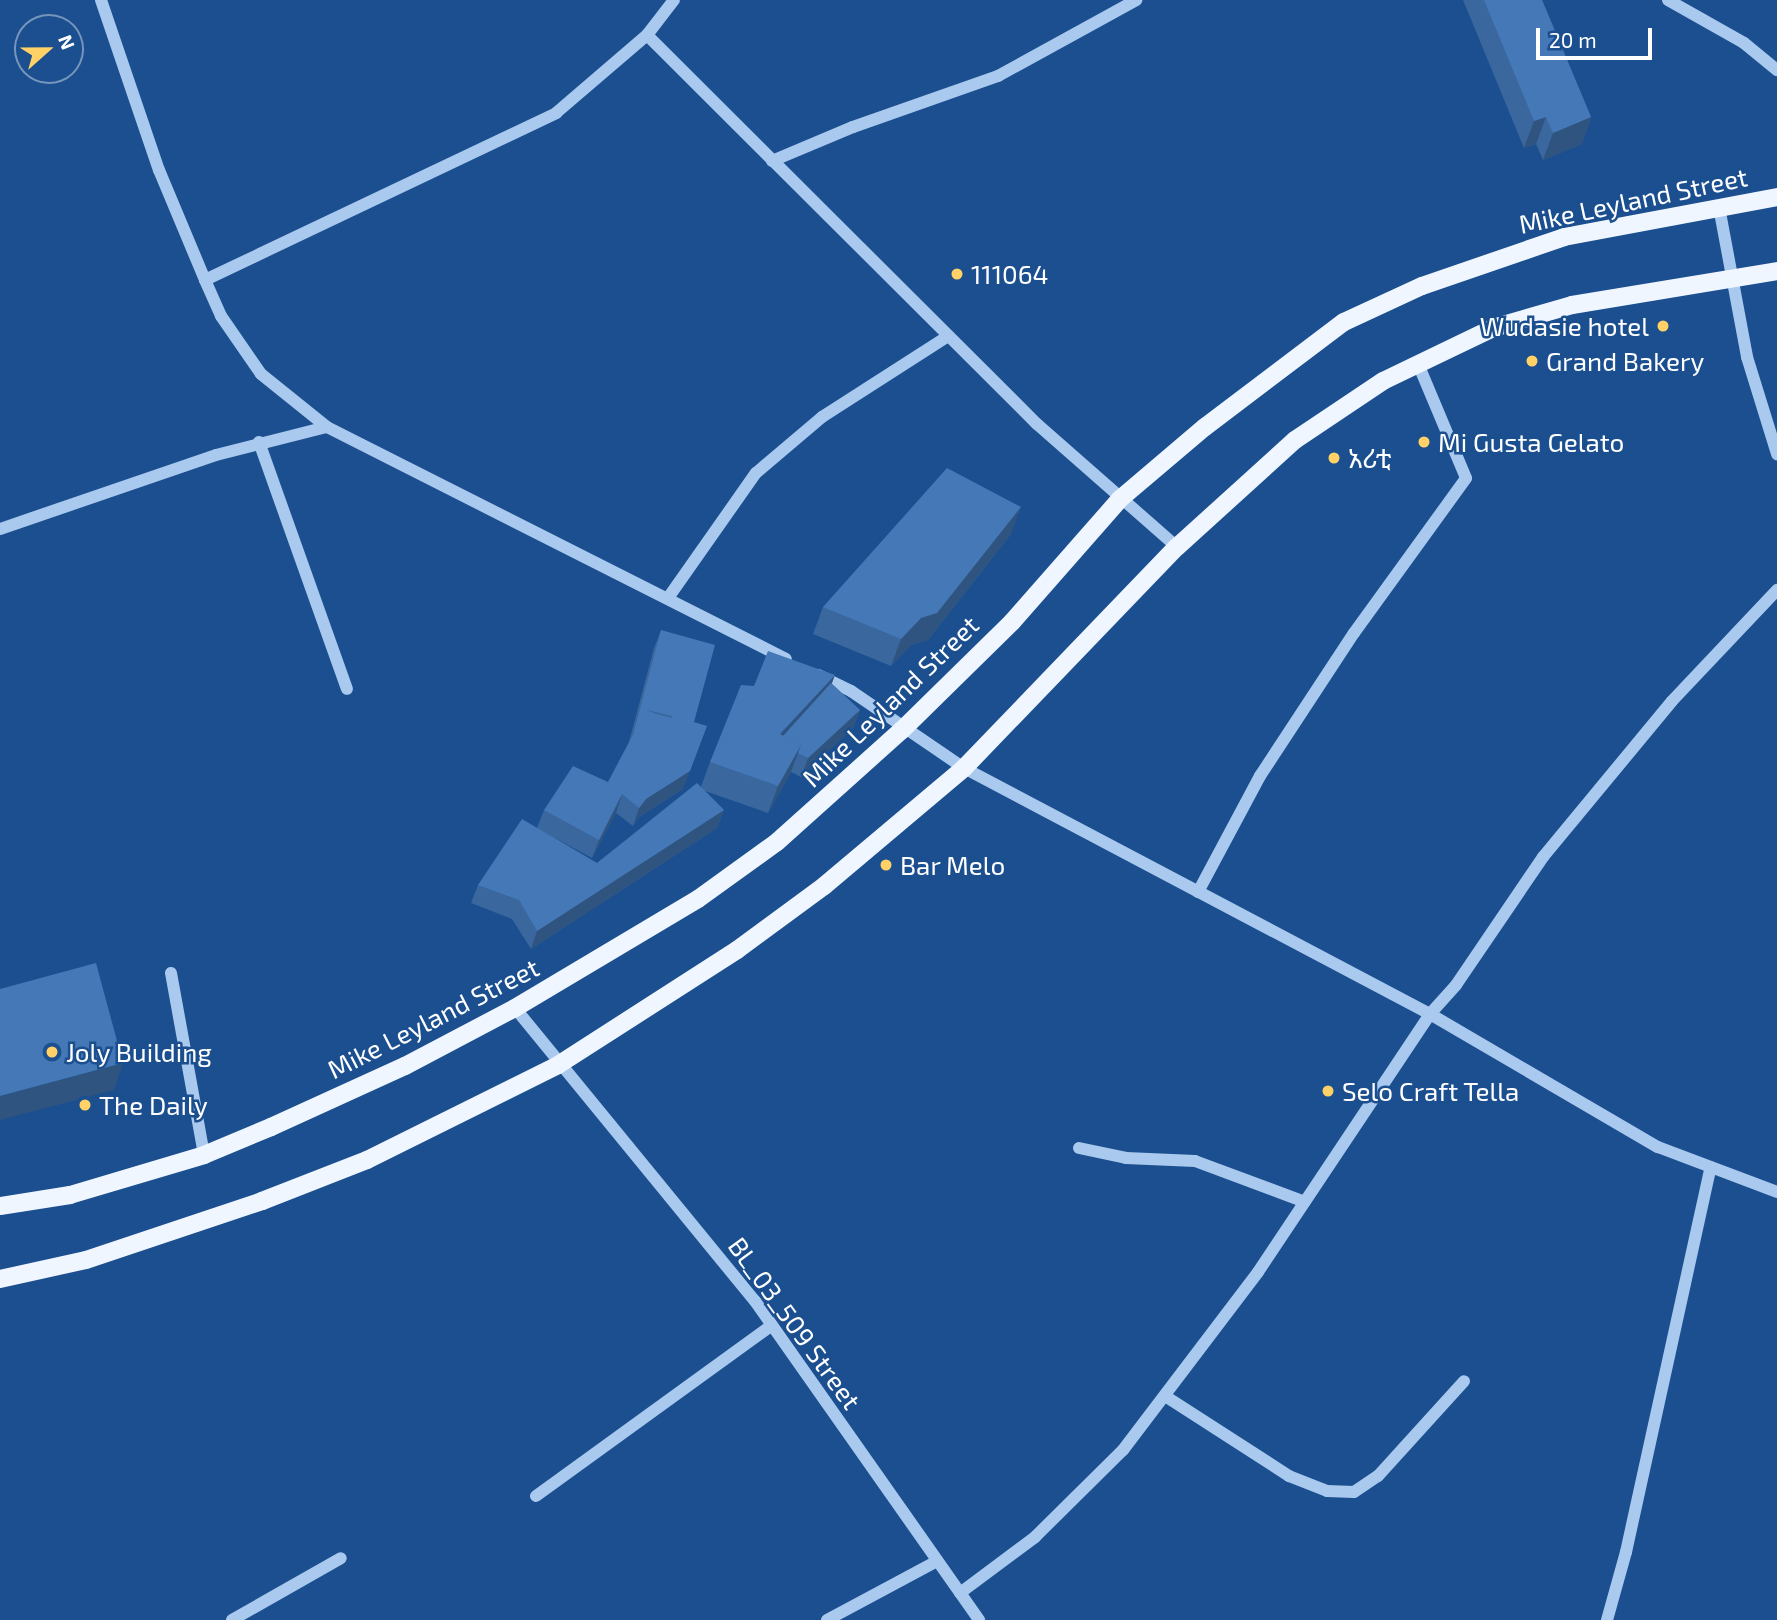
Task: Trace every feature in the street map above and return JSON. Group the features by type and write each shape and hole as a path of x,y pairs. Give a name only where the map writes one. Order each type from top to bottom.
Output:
{"main road":[{"name":"Mike Leyland Street","path":"0,1206 70,1195 204,1155 405,1066 515,1008 698,899 777,842 902,730 1012,622 1120,499 1205,427 1344,322 1422,286 1564,237 1777,197"},
{"path":"0,1279 86,1260 262,1201 367,1160 558,1065 737,950 824,886 964,768 1177,547 1295,440 1383,381 1493,328 1572,305 1777,271"}],"street":[{"path":"101,0 159,170 221,316 261,374 327,427 851,691 902,730 964,768 1430,1014 1658,1147 1777,1192"},
{"path":"205,280 516,136 556,113 647,35 674,0"},
{"path":"772,161 853,127 998,76 1136,0"},
{"path":"1668,0 1744,43 1777,70"},
{"path":"647,35 948,336 1120,499 1177,547"},
{"path":"1719,207 1747,357 1777,454"},
{"path":"668,598 756,473 822,417 948,336"},
{"path":"1198,892 1260,776 1354,633 1466,478 1418,364"},
{"path":"0,529 259,442 327,427"},
{"path":"259,442 348,689"},
{"path":"960,1592 1071,1504 1165,1396 1306,1202 1430,1014 1574,819 1672,702 1777,590"},
{"path":"171,973 204,1155"},
{"name":"BL_03_509 Street","path":"515,1008 558,1065 708,1241 772,1325 979,1620"},
{"path":"1079,1148 1126,1158 1195,1161 1306,1202"},
{"path":"1607,1620 1626,1552 1711,1167"},
{"path":"536,1496 772,1325"},
{"path":"1165,1396 1289,1476 1326,1491 1354,1492 1378,1476 1464,1381"},
{"path":"232,1620 341,1558"},
{"path":"827,1620 937,1561"}],"building":[{"path":"1484,0 1542,0 1591,117 1553,133 1546,117 1534,121"},
{"path":"947,468 1021,507 937,613 921,618 901,639 823,607"},
{"path":"661,630 715,645 694,722 707,726 690,771 646,799 639,808 622,794 599,840 544,810 573,766 608,782 633,735","holes":["647,710 672,716 672,718"]},
{"path":"768,651 835,675 780,734 801,745 778,786 710,762 741,685 754,686"},
{"path":"831,683 860,710 808,758 798,753 801,745 783,736"},
{"path":"697,783 724,810 537,931 519,900 478,885 522,819 597,863"},
{"name":"Joly Building","path":"96,963 123,1063 0,1096 0,989"}],"place":[{"name":"111064","path":"957,274"},
{"name":"Wudasie hotel","path":"1663,326"},
{"name":"Grand Bakery","path":"1532,361"},
{"name":"Mi Gusta Gelato","path":"1424,442"},
{"name":"አሪቲ","path":"1334,458"},
{"name":"Bar Melo","path":"886,865"},
{"name":"Joly Building","path":"52,1052"},
{"name":"Selo Craft Tella","path":"1328,1091"},
{"name":"The Daily","path":"85,1105"}]}
